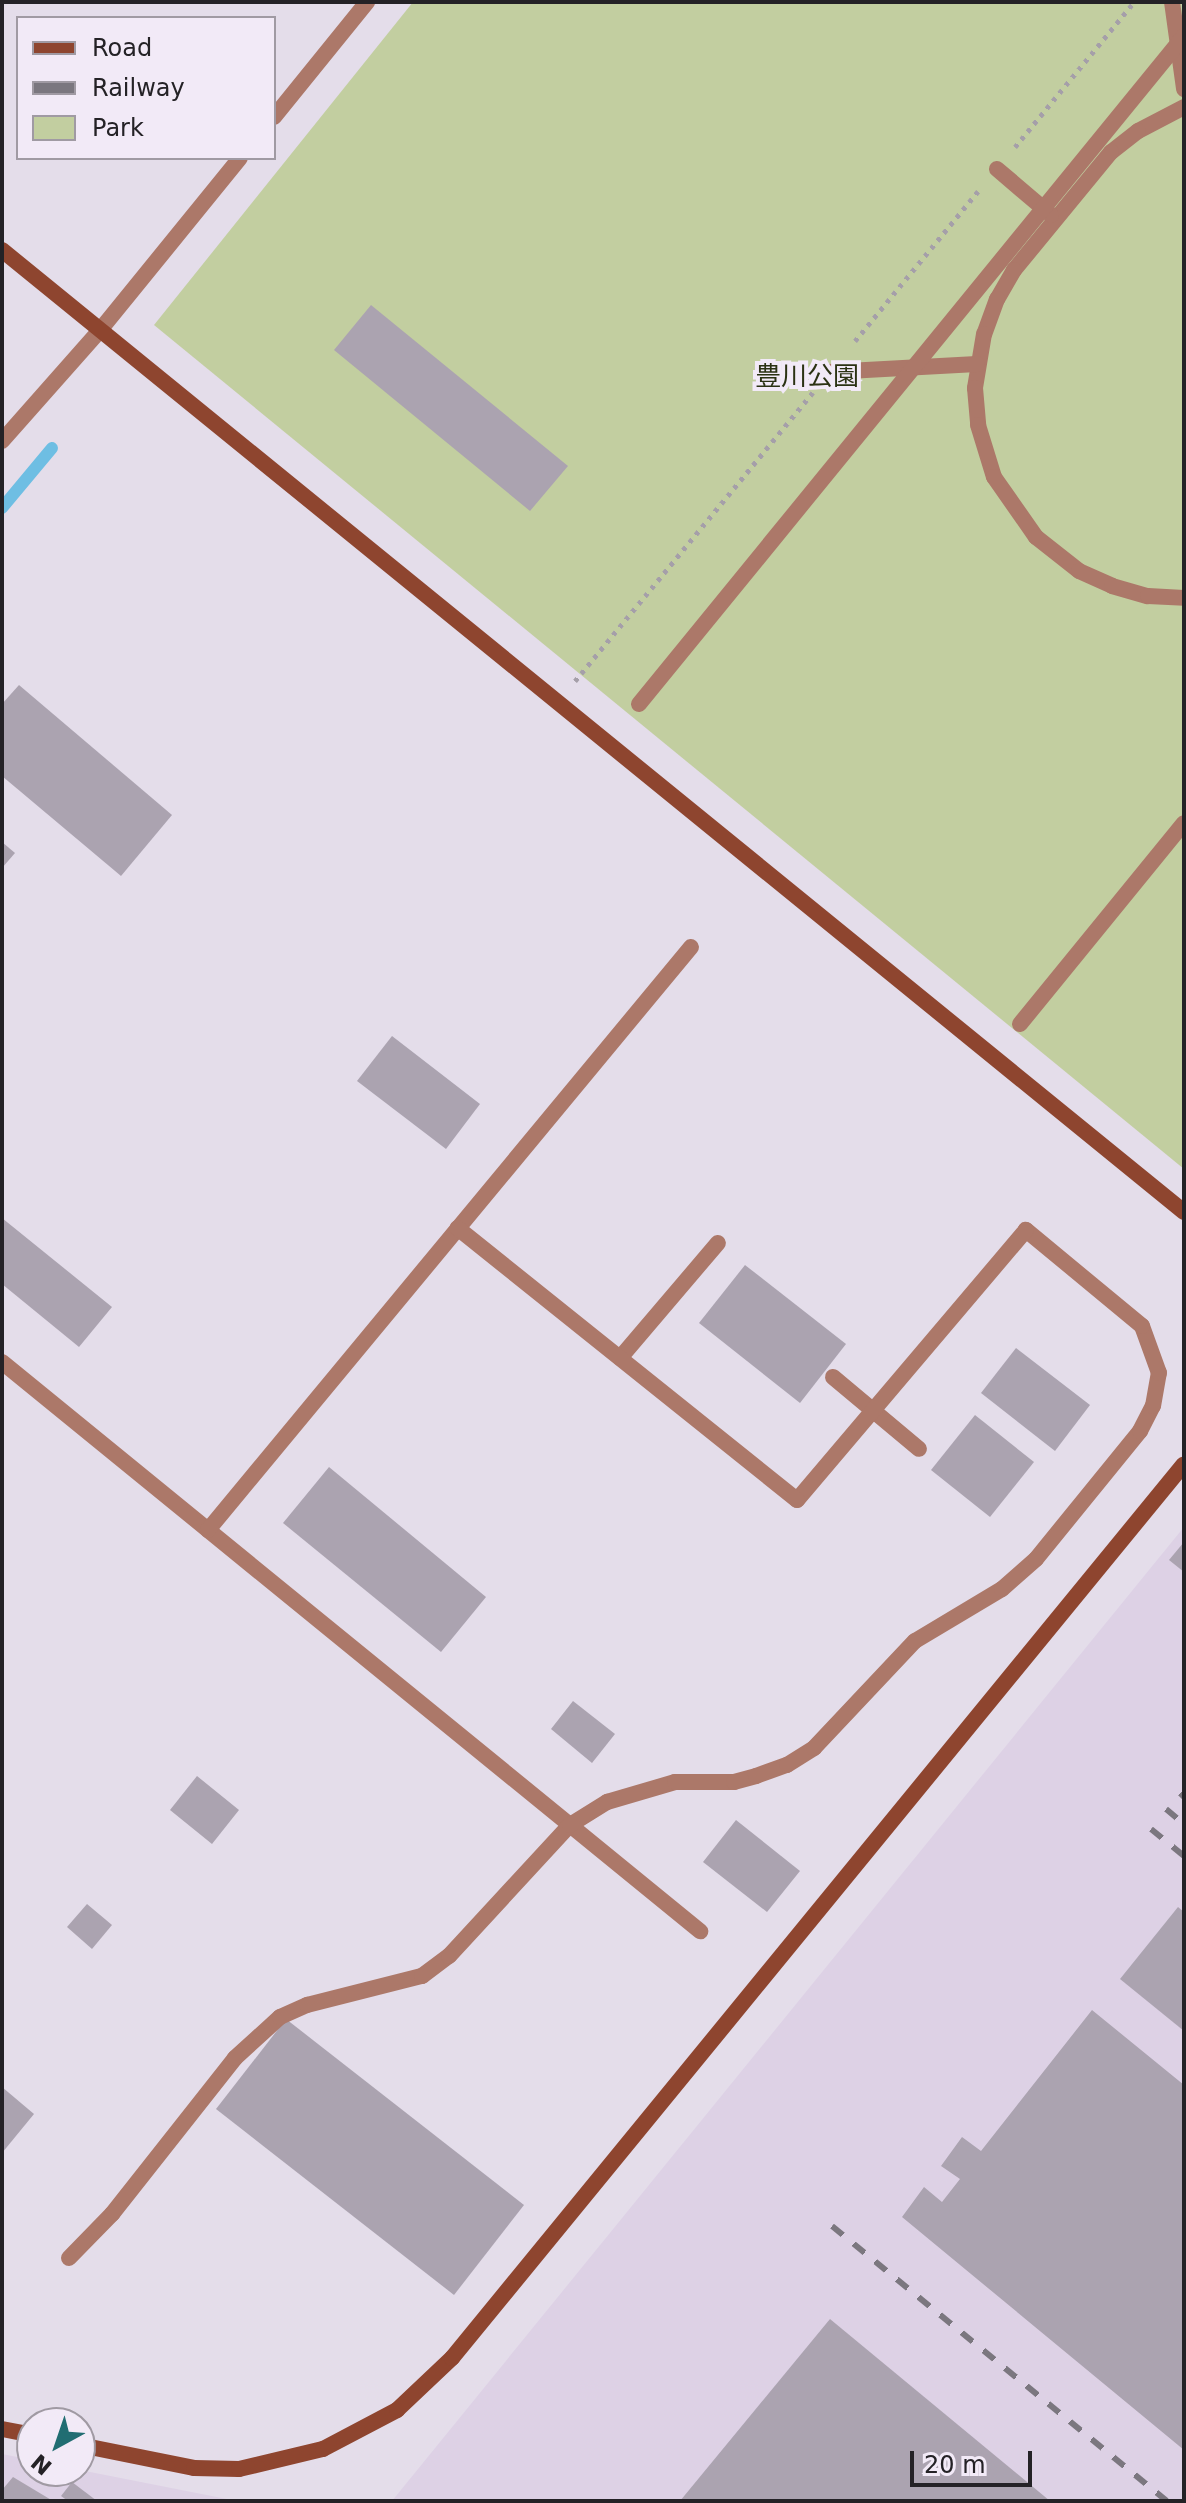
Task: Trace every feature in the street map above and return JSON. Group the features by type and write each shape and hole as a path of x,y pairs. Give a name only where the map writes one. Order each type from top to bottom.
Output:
{"street":[{"path":"276,115 367,2"},
{"path":"1172,2 1181,40 1184,89"},
{"path":"1181,40 1049,214 997,299 977,364 976,406 987,460 1003,493 1024,524 1057,555 1096,579 1139,594 1184,598"},
{"path":"639,704 914,367 1049,214 1111,152 1138,131 1184,107"},
{"path":"2,441 101,329 238,160"},
{"path":"997,169 1049,214"},
{"path":"2,250 1184,1212"},
{"path":"829,372 977,364"},
{"path":"1020,1024 1184,823"},
{"path":"208,1530 691,947"},
{"path":"69,2258 112,2214 235,2058 280,2017 307,2005 422,1976 449,1956 570,1825 607,1802 675,1782 734,1782 787,1765 814,1748 915,1641 1002,1589 1036,1559 1140,1431 1153,1406 1159,1373 1142,1326 1026,1230 797,1500 458,1228"},
{"path":"620,1358 718,1243"},
{"path":"2,1362 700,1931"},
{"path":"833,1377 919,1449"},
{"path":"96,2448 194,2468 239,2469 323,2449 397,2410 462,2346 1184,1464"}],"shaded area":[{"path":"1184,1527 1184,2501 392,2501"},
{"path":"2,2454 16,2457 16,2487 96,2487 96,2473 237,2501 2,2501"}],"green space":[{"name":"豊川公園","path":"413,2 1184,2 1184,1169 154,325"}],"building":[{"path":"371,305 568,466 530,511 334,350"},
{"path":"19,685 172,815 121,876 2,776 2,704"},
{"path":"2,842 15,853 2,868"},
{"path":"392,1036 480,1104 446,1149 357,1081"},
{"path":"2,1218 112,1307 79,1347 2,1284"},
{"path":"745,1265 846,1344 800,1403 699,1323"},
{"path":"1016,1348 1090,1405 1055,1451 981,1393"},
{"path":"975,1415 1034,1462 990,1517 931,1470"},
{"path":"329,1467 486,1597 441,1652 283,1523"},
{"path":"1184,1542 1184,1572 1169,1560"},
{"path":"573,1701 615,1734 592,1763 551,1729"},
{"path":"197,1776 239,1810 212,1844 170,1810"},
{"path":"736,1820 800,1871 767,1912 703,1862"},
{"path":"87,1904 112,1925 92,1949 67,1927"},
{"path":"1178,1907 1184,1912 1184,2031 1120,1979"},
{"path":"1092,2010 1184,2085 1184,2450 902,2217 924,2187 942,2202 960,2179 941,2166 962,2137 981,2151"},
{"path":"286,2019 524,2205 454,2295 216,2109"},
{"path":"2,2087 34,2114 2,2153"},
{"path":"830,2319 1050,2501 680,2501"},
{"path":"13,2477 16,2487 30,2487 53,2501 2,2501 2,2490"},
{"path":"68,2487 79,2487 97,2501 68,2501 61,2496"}],"waterway":[{"path":"2,508 52,448"}],"railway":[{"path":"1180,1793 1184,1797"},
{"path":"1166,1809 1184,1824"},
{"path":"1151,1829 1184,1856"},
{"path":"832,2226 1167,2501"}]}
